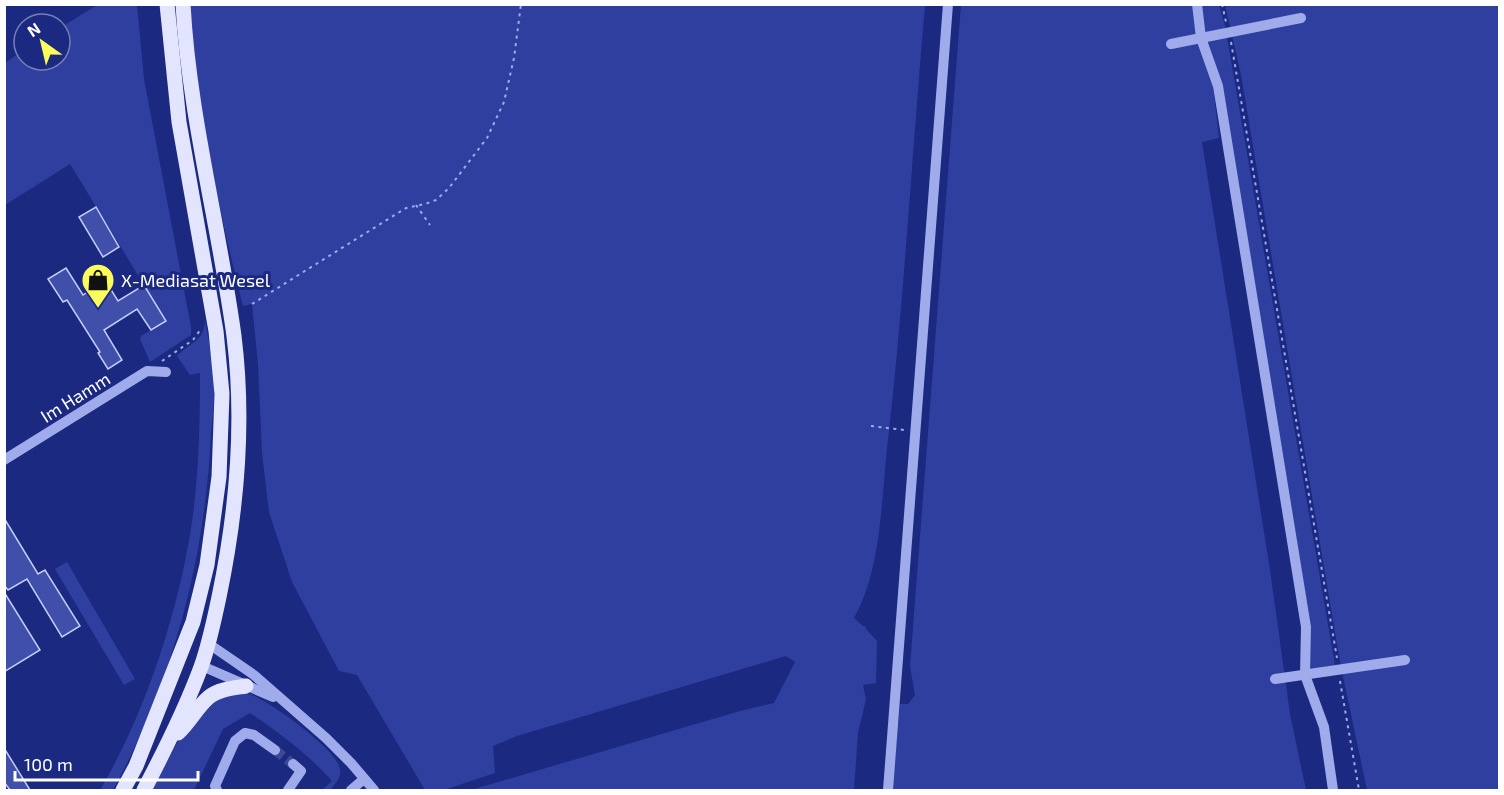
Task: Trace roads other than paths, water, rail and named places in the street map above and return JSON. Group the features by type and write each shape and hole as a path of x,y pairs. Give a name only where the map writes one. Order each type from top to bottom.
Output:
{"main road":[{"path":"123,790 136,766 193,622 207,566 219,477 222,394 216,331 179,122 167,4"},
{"path":"144,790 171,739 209,644 232,530 237,488 240,409 234,337 193,99 183,4"},
{"path":"193,622 194,651 202,666"},
{"path":"178,664 194,651 209,644"},
{"path":"171,739 187,725 210,696 246,686"}],"street":[{"path":"888,790 948,4"},
{"path":"1197,4 1201,38 1218,86 1254,301 1306,627 1305,675 1324,727 1334,790"},
{"path":"1172,44 1301,18"},
{"name":"Im Hamm","path":"4,460 147,370 166,372"},
{"path":"209,644 254,675 278,699 333,745 374,790"},
{"path":"1275,679 1405,660"},
{"path":"202,666 278,699"},
{"path":"217,790 215,786 236,741 245,733 254,735 275,750"},
{"path":"288,790 301,771 293,764"},
{"path":"351,790 364,779"}],"tunnel":[{"path":"275,750 293,764"}],"place":[{"name":"X-Mediasat Wesel","path":"98,309"}]}
